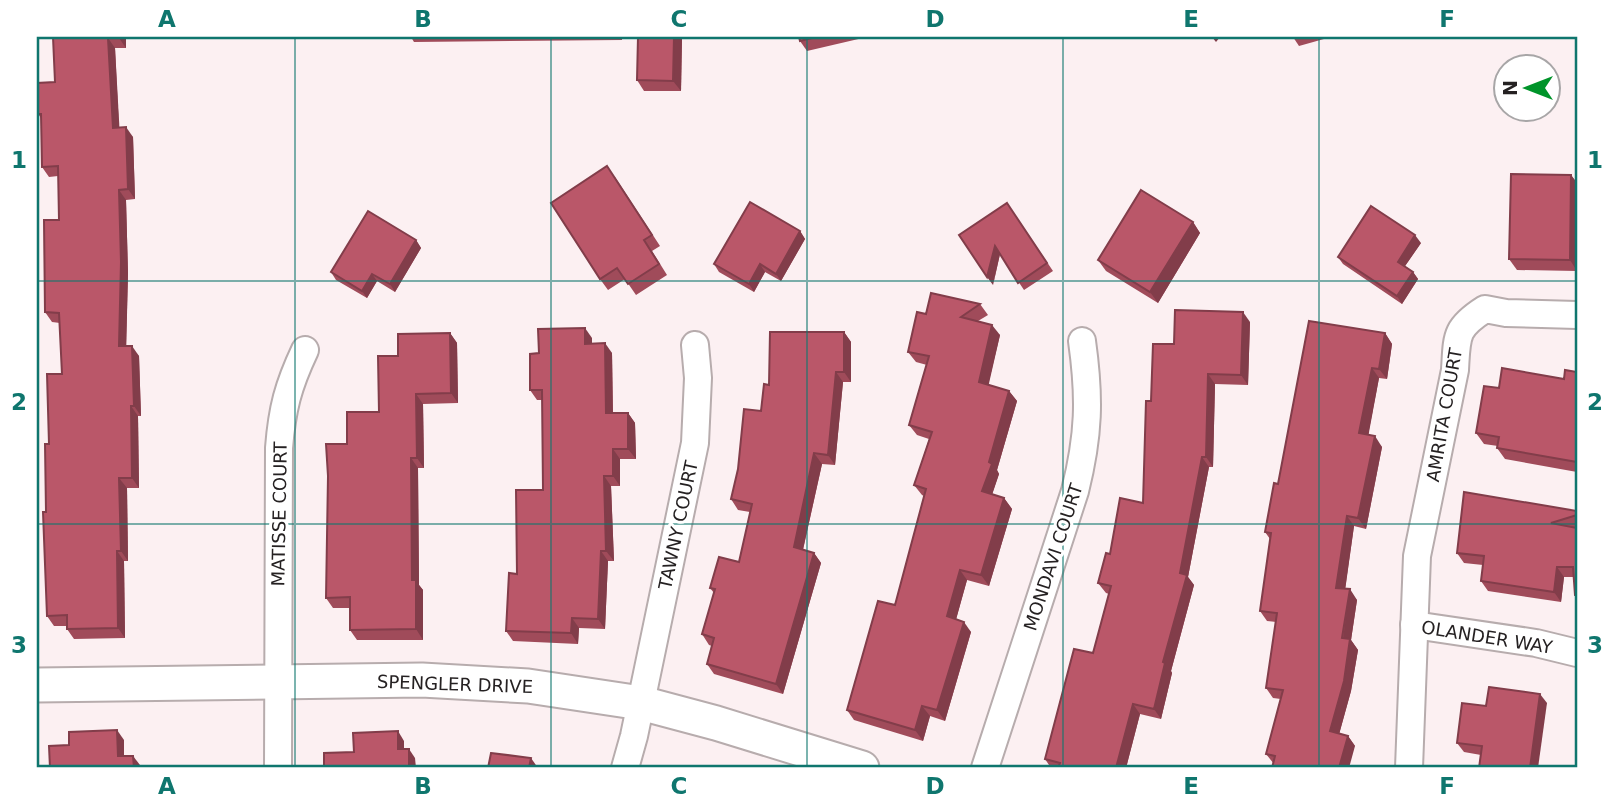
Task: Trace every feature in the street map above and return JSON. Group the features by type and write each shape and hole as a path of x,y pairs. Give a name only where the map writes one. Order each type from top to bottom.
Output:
{"street":[{"name":"AMRITA COURT","path":"1414,625 1417,556 1455,369 1457,342 1465,322 1485,309 1506,313 1577,316"},
{"name":"MONDAVI COURT","path":"985,768 1084,456 1088,384 1082,341"},
{"name":"TAWNY COURT","path":"625,768 695,443 698,378 695,345"},
{"name":"MATISSE COURT","path":"278,768 279,438 289,386 304,350"},
{"name":"OLANDER WAY","path":"1409,768 1414,625 1536,643 1577,653"},
{"name":"SPENGLER DRIVE","path":"37,685 422,680 528,686 641,703 862,768"}],"building":[{"path":"53,37 119,37 108,38 113,128 126,127 128,189 119,190 119,346 132,346 134,406 131,406 132,478 119,478 121,551 117,551 118,628 67,629 67,615 47,616 43,512 46,512 45,444 49,444 47,374 62,374 59,313 45,312 44,220 59,220 58,166 42,167 41,114 38,114 37,83 55,82"},
{"path":"638,37 674,37 673,81 637,80"},
{"path":"799,37 816,37 800,41"},
{"path":"607,166 652,235 644,240 659,264 628,284 617,268 600,279 551,203"},
{"path":"1511,174 1571,175 1570,260 1509,259"},
{"path":"1141,190 1193,222 1150,292 1098,260"},
{"path":"750,202 800,231 776,274 760,264 749,284 714,264"},
{"path":"1007,203 1047,263 1018,283 995,246 987,277 959,235"},
{"path":"1371,206 1415,235 1398,262 1413,272 1397,296 1338,257"},
{"path":"368,211 416,240 390,284 372,274 362,291 331,272"},
{"path":"931,293 980,304 961,317 992,325 979,382 1009,391 989,462 992,464 982,491 1004,498 981,575 960,570 947,616 964,622 937,710 922,706 915,730 847,710 878,601 895,605 926,489 914,485 932,432 909,425 929,356 908,352 917,312 926,314"},
{"path":"1175,310 1243,312 1241,375 1208,374 1206,457 1202,457 1180,573 1187,575 1163,662 1165,663 1154,709 1133,704 1116,768 1058,768 1060,763 1045,759 1074,649 1093,653 1111,586 1098,583 1106,553 1110,554 1120,498 1143,503 1146,401 1151,401 1153,344 1174,344"},
{"path":"1309,321 1385,333 1379,369 1372,368 1359,433 1375,436 1358,518 1347,516 1336,588 1350,589 1342,638 1350,639 1344,681 1330,731 1348,736 1339,768 1272,768 1275,756 1266,754 1283,690 1266,688 1277,613 1260,611 1271,533 1265,532 1274,483 1278,484"},
{"path":"585,328 585,344 605,343 606,413 628,413 628,449 613,449 613,476 604,476 606,551 601,551 598,619 572,618 571,633 506,631 509,573 517,574 516,490 543,490 542,390 530,390 530,354 539,353 538,329"},
{"path":"770,332 844,332 844,372 836,372 828,455 814,453 794,547 814,553 776,684 707,664 714,638 702,634 715,589 710,588 719,557 739,562 752,504 731,499 738,469 744,409 761,411 764,384 769,385"},
{"path":"450,333 451,393 416,394 417,458 411,458 412,580 416,580 416,629 350,630 350,597 326,598 326,444 347,444 347,412 379,412 378,356 398,356 398,334"},
{"path":"1502,368 1564,379 1565,370 1577,372 1577,462 1497,448 1499,437 1476,433 1484,386 1499,388"},
{"path":"1464,492 1577,511 1577,515 1551,523 1577,528 1577,596 1573,567 1557,567 1554,592 1481,581 1484,556 1457,553"},
{"path":"1489,687 1540,694 1530,768 1479,768 1482,746 1457,743 1462,703 1486,706"},
{"path":"117,730 118,756 133,756 134,768 50,768 49,746 69,745 69,732"},
{"path":"398,731 398,749 409,749 409,768 324,768 324,753 354,752 353,733"},
{"path":"491,753 531,758 529,768 488,768"}]}
